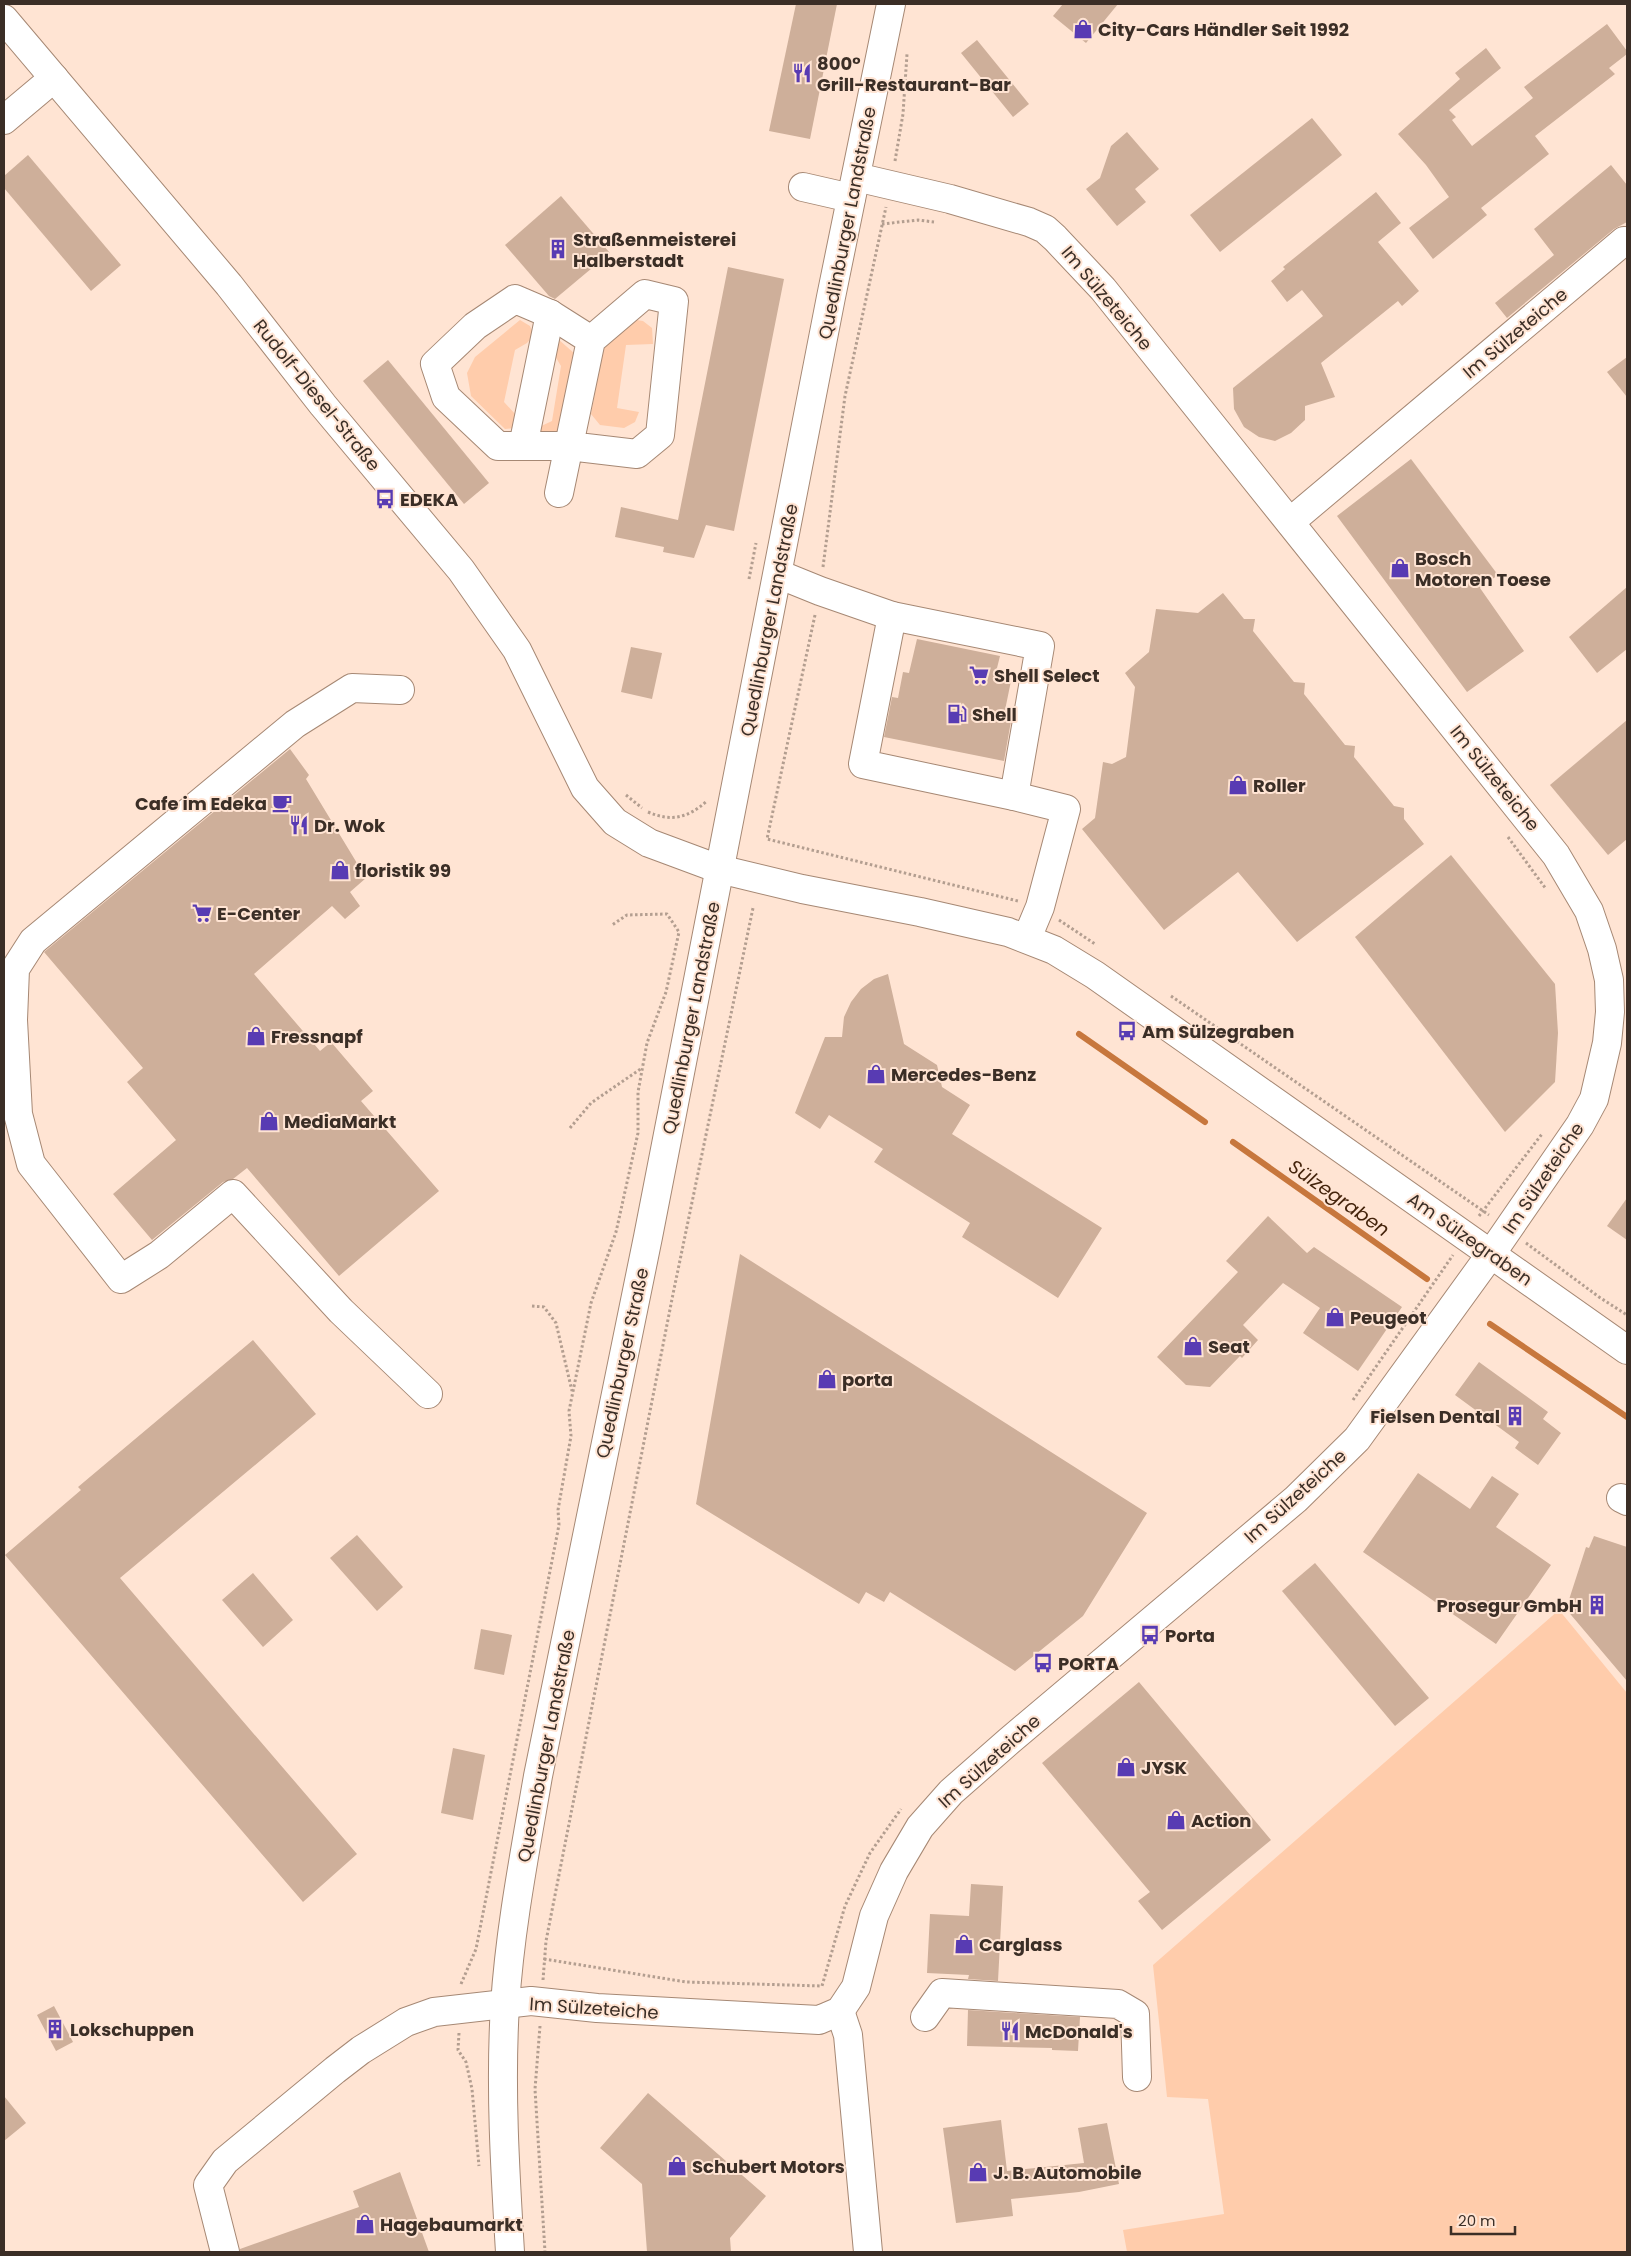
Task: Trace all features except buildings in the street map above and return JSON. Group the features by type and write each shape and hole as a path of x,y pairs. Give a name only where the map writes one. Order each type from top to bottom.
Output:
{"street":[{"name":"Quedlinburger Landstraße","path":"648,1237 891,4"},
{"name":"Rudolf-Diesel-Straße","path":"4,19 229,285 323,405 465,576 517,650 574,771 594,800 615,822 640,838 720,869"},
{"path":"4,120 54,78"},
{"name":"Im Sülzeteiche","path":"225,2252 208,2185 225,2161 348,2060 406,2022 443,2009 505,2005 531,2001 597,2008 819,2020 840,2011 856,1987 874,1916 894,1871 920,1826 951,1792 1296,1499 1357,1439 1559,1157 1594,1099 1607,1043 1610,1012 1609,980 1602,949 1589,911 1556,854 1103,289 1055,238 1044,229 1013,216 890,185 803,187"},
{"name":"Im Sülzeteiche","path":"1290,522 1624,240"},
{"path":"559,493 569,446 591,340 645,294 674,302 660,435 637,454 569,446 498,446 446,397 435,364 475,326 516,298 550,314 591,340"},
{"path":"523,446 550,314"},
{"path":"778,574 892,616 1040,646 1014,796"},
{"path":"892,616 863,764 1066,808 1040,907 1027,938"},
{"path":"400,690 352,688 295,724 33,941 15,969 13,1020 18,1114 31,1164 121,1280 159,1255 233,1194 342,1311 428,1394"},
{"name":"Am Sülzegraben","path":"720,869 802,889 981,925 1027,938 1054,950 1084,967 1627,1350"},
{"name":"Quedlinburger Straße","path":"596,1489 648,1237"},
{"name":"Quedlinburger Landstraße","path":"505,2005 514,1926 538,1776 596,1489"},
{"path":"925,2017 942,1994 1118,2004 1136,2014 1137,2077"},
{"path":"505,2005 503,2106 510,2252"},
{"path":"840,2011 848,2035 868,2252"}],"path":[{"path":"768,839 820,591 845,396 882,224 903,114 908,51"},
{"path":"882,224 918,220 942,223"},
{"path":"748,585 757,538"},
{"path":"620,789 646,811 669,819 682,818 692,813 707,802 709,796"},
{"path":"1506,834 1550,896"},
{"path":"545,2252 535,2089 546,1941 648,1419 753,908"},
{"path":"612,925 627,915 668,914"},
{"path":"570,1128 591,1103 642,1068"},
{"path":"1350,1403 1482,1211 1543,1132"},
{"path":"532,1306 544,1307 556,1323 573,1394"},
{"path":"544,1959 686,1982 822,1986 845,1906 866,1862 898,1812 905,1806"}],"shaded area":[{"path":"630,319 643,321 652,328 653,344 626,345 617,408 639,412 635,422 624,428 600,425 591,414 605,339"},
{"path":"520,320 530,326 534,335 527,343 515,350 504,402 516,415 514,428 505,429 471,396 467,373 475,357"},
{"path":"558,339 575,354 561,433 537,433 537,428 552,421 561,366 552,351"},
{"path":"1559,1610 1627,1693 1627,2252 1127,2252 1123,2230 1224,2214 1208,2099 1167,2097 1153,1965"}],"waterway":[{"name":"Sülzegraben","path":"1079,1034 1205,1122"},
{"name":"Sülzegraben","path":"1233,1142 1427,1279"},
{"name":"Sülzegraben","path":"1490,1324 1627,1417"}],"place":[{"name":"City-Cars Händler Seit 1992","path":"1083,29"},
{"name":"800° Grill-Restaurant-Bar","path":"802,73"},
{"name":"Straßenmeisterei Halberstadt","path":"558,249"},
{"name":"EDEKA","path":"385,499"},
{"name":"Bosch Motoren Toese","path":"1400,568"},
{"name":"Shell Select","path":"979,675"},
{"name":"Shell","path":"957,714"},
{"name":"Roller","path":"1238,785"},
{"name":"Cafe im Edeka","path":"282,803"},
{"name":"Dr. Wok","path":"299,825"},
{"name":"floristik 99","path":"340,870"},
{"name":"E-Center","path":"202,913"},
{"name":"Am Sülzegraben","path":"1127,1031"},
{"name":"Fressnapf","path":"256,1036"},
{"name":"Mercedes-Benz","path":"876,1074"},
{"name":"MediaMarkt","path":"269,1121"},
{"name":"Peugeot","path":"1335,1317"},
{"name":"Seat","path":"1193,1346"},
{"name":"porta","path":"827,1379"},
{"name":"Fielsen Dental","path":"1515,1416"},
{"name":"Prosegur GmbH","path":"1597,1605"},
{"name":"Porta","path":"1150,1635"},
{"name":"PORTA","path":"1043,1663"},
{"name":"JYSK","path":"1126,1767"},
{"name":"Action","path":"1176,1820"},
{"name":"Carglass","path":"964,1944"},
{"name":"Lokschuppen","path":"55,2029"},
{"name":"McDonald's","path":"1010,2031"},
{"name":"Schubert Motors","path":"677,2166"},
{"name":"J. B. Automobile","path":"978,2172"},
{"name":"Hagebaumarkt","path":"365,2224"}]}
